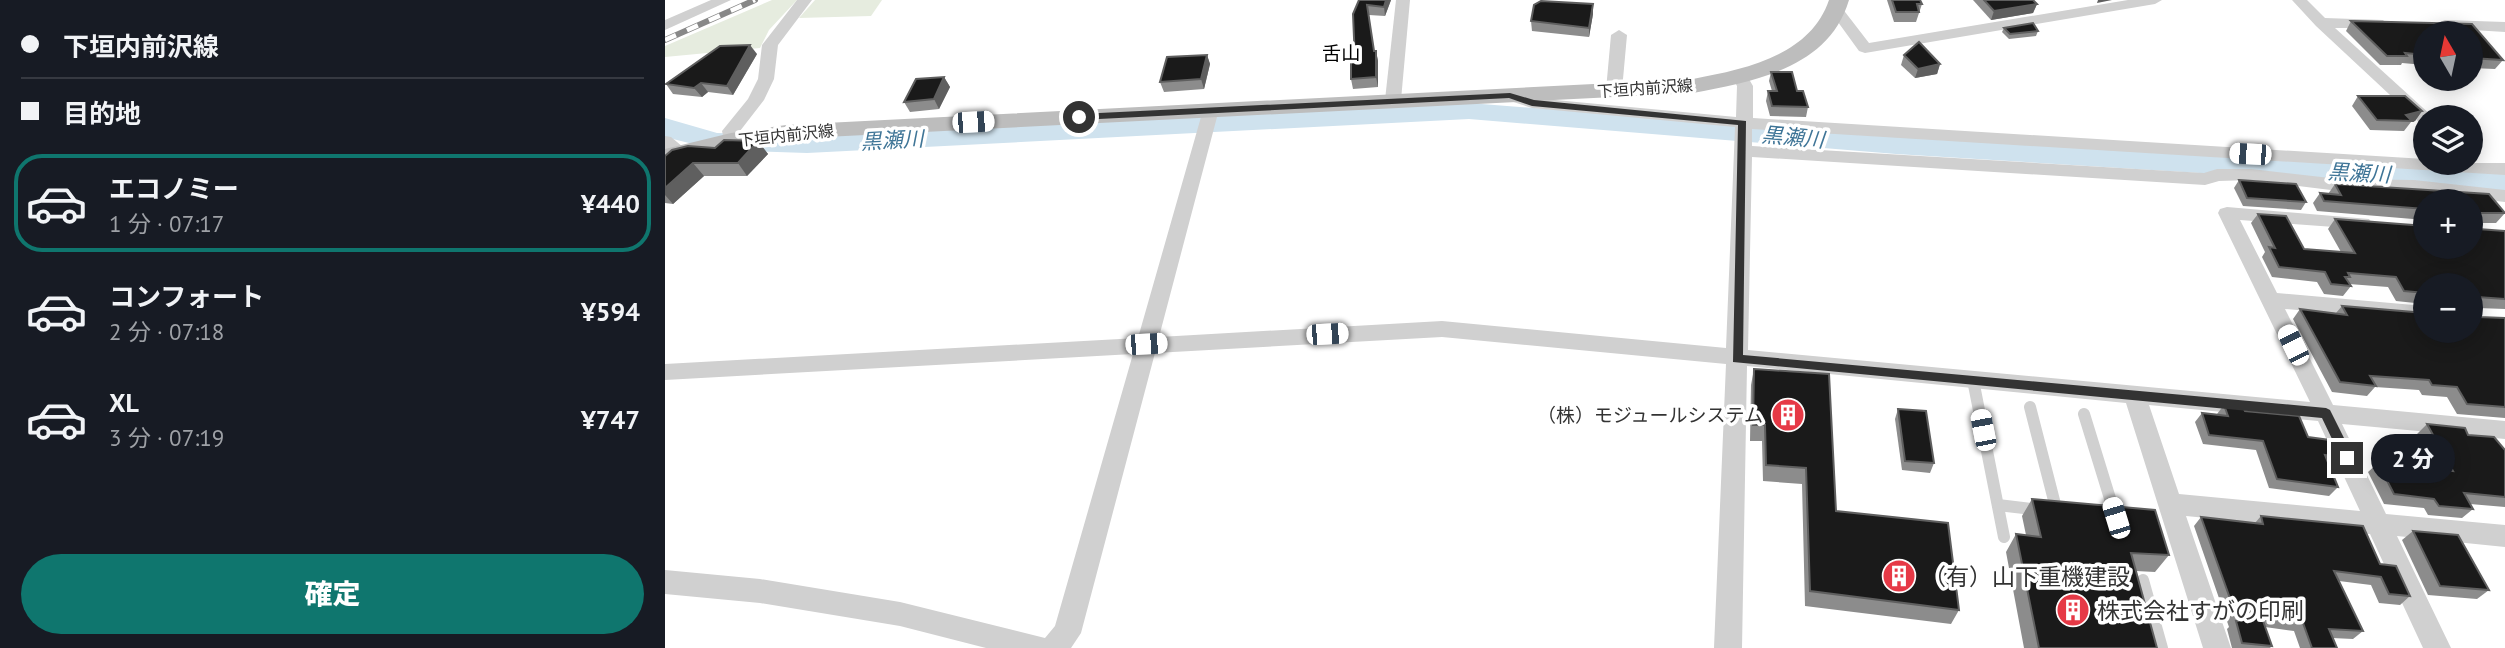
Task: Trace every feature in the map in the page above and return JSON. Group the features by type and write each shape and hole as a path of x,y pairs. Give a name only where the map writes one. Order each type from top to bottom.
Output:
{"main road":[{"name":"下垣内前沢線","path":"677,150 786,132 1693,86 1740,77 1776,65 1819,38 1838,5"}],"street":[{"path":"665,25 724,0"},
{"path":"731,140 731,131 756,100 766,79 770,45 805,0"},
{"path":"1393,100 1403,0"},
{"path":"1838,5 1865,48 2155,0"},
{"path":"2299,0 2413,107"},
{"path":"2321,23 2396,23"},
{"path":"2483,26 2505,27"},
{"path":"1614,90 1619,35"},
{"path":"1728,648 1745,86 1740,77"},
{"path":"1510,95 1532,103 1743,123 2413,162"},
{"path":"1054,648 1067,633 1209,117"},
{"path":"1743,148 2205,180 2213,175 2303,179 2337,185 2418,186 2494,198"},
{"path":"2483,167 2505,169"},
{"path":"2474,175 2494,198"},
{"path":"2386,225 2227,213 2326,413 2437,648"},
{"path":"2270,300 2413,312"},
{"path":"665,372 1442,329 2497,429 2505,452"},
{"path":"2134,394 2217,648"},
{"path":"2171,504 2505,536"},
{"path":"665,582 760,591 900,614 1038,648"}],"lane":[{"path":"1973,380 2004,537"},
{"path":"1998,505 2063,512 2029,407"},
{"path":"2084,414 2116,518 2104,517"},
{"path":"2143,580 2162,648"}],"shaded area":[{"path":"772,0 797,0 769,30 760,48 665,57 665,46"},
{"path":"815,0 882,0 871,16 799,18"}],"building":[{"path":"1359,0 1386,0 1384,7 1367,5 1376,51 1376,77 1351,79 1351,61 1355,61 1353,14"},
{"path":"1892,0 1920,0 1922,4 1917,4 1919,12 1896,12"},
{"path":"1984,0 2033,0 2037,4 1994,11"},
{"path":"1541,1 1593,4 1589,28 1531,21 1534,5"},
{"path":"2351,21 2413,23 2413,54 2387,56"},
{"path":"2033,23 2038,31 2010,34 2004,28"},
{"path":"2483,37 2503,60 2483,59"},
{"path":"1919,42 1940,64 1918,69 1904,55"},
{"path":"750,45 727,86 701,83 694,88 666,84 720,46"},
{"path":"1207,55 1201,79 1160,82 1167,57"},
{"path":"1771,72 1792,72 1797,91 1803,91 1808,107 1772,106 1768,91 1777,91"},
{"path":"944,77 934,99 904,102 916,79"},
{"path":"2358,96 2405,96 2415,105 2413,105 2413,113 2406,115 2412,121 2377,120"},
{"path":"724,140 758,141 738,163 693,163 665,188 665,156 672,150 688,146 715,148"},
{"path":"2239,180 2296,184 2306,202 2247,198"},
{"path":"2335,184 2413,189 2413,208 2324,201 2320,193 2341,195"},
{"path":"2483,194 2489,194 2505,213 2483,213"},
{"path":"2258,214 2286,216 2304,249 2355,253 2335,219 2413,225 2413,259 2483,259 2483,229 2505,231 2505,299 2483,297 2483,273 2413,273 2413,292 2404,291 2396,277 2348,273 2350,277 2345,277 2351,286 2331,284 2325,272 2279,267 2269,247 2275,248"},
{"path":"2342,306 2413,312 2413,343 2483,343 2483,317 2505,318 2505,407 2467,404 2457,387 2432,385 2429,380 2370,376 2376,386 2340,382 2300,309 2347,315"},
{"path":"1754,369 1829,374 1836,511 1948,523 1959,610 1810,591 1806,468 1766,465 1765,425 1753,425"},
{"path":"2224,405 2243,407 2245,411 2299,416 2308,437 2337,441 2345,458 2325,455 2338,487 2277,479 2263,441 2209,435 2202,413 2228,416"},
{"path":"1898,409 1926,411 1934,463 1905,461"},
{"path":"2427,424 2465,428 2468,435 2494,437 2505,450 2505,497 2464,493 2473,509 2439,506 2434,499 2394,494 2378,463 2453,471"},
{"name":"株式会社すがの印刷","path":"2032,499 2155,510 2169,555 2131,553 2157,648 2039,648 2016,534 2041,537"},
{"path":"2261,516 2363,526 2380,564 2396,566 2410,596 2389,594 2381,577 2334,571 2363,631 2329,629 2337,648 2312,648 2303,623 2262,618 2272,646 2242,643 2238,621 2201,517 2263,524"},
{"path":"2413,531 2458,535 2489,590 2440,586"}],"waterway":[{"name":"黒瀬川","path":"665,127 682,134 717,141 789,144 1469,111 1896,145 2505,182"}],"railway":[{"path":"665,40 755,0"}],"place":[{"name":"（株）モジュールシステム","path":"1788,415"},
{"name":"（有）山下重機建設","path":"1899,576"},
{"name":"株式会社すがの印刷","path":"2073,610"}],"district":[{"name":"舌山","path":"1341,53"}],"route":[{"path":"1079,117 1510,95 1532,103 1743,123 1737,359 2326,413 2347,458"}]}
